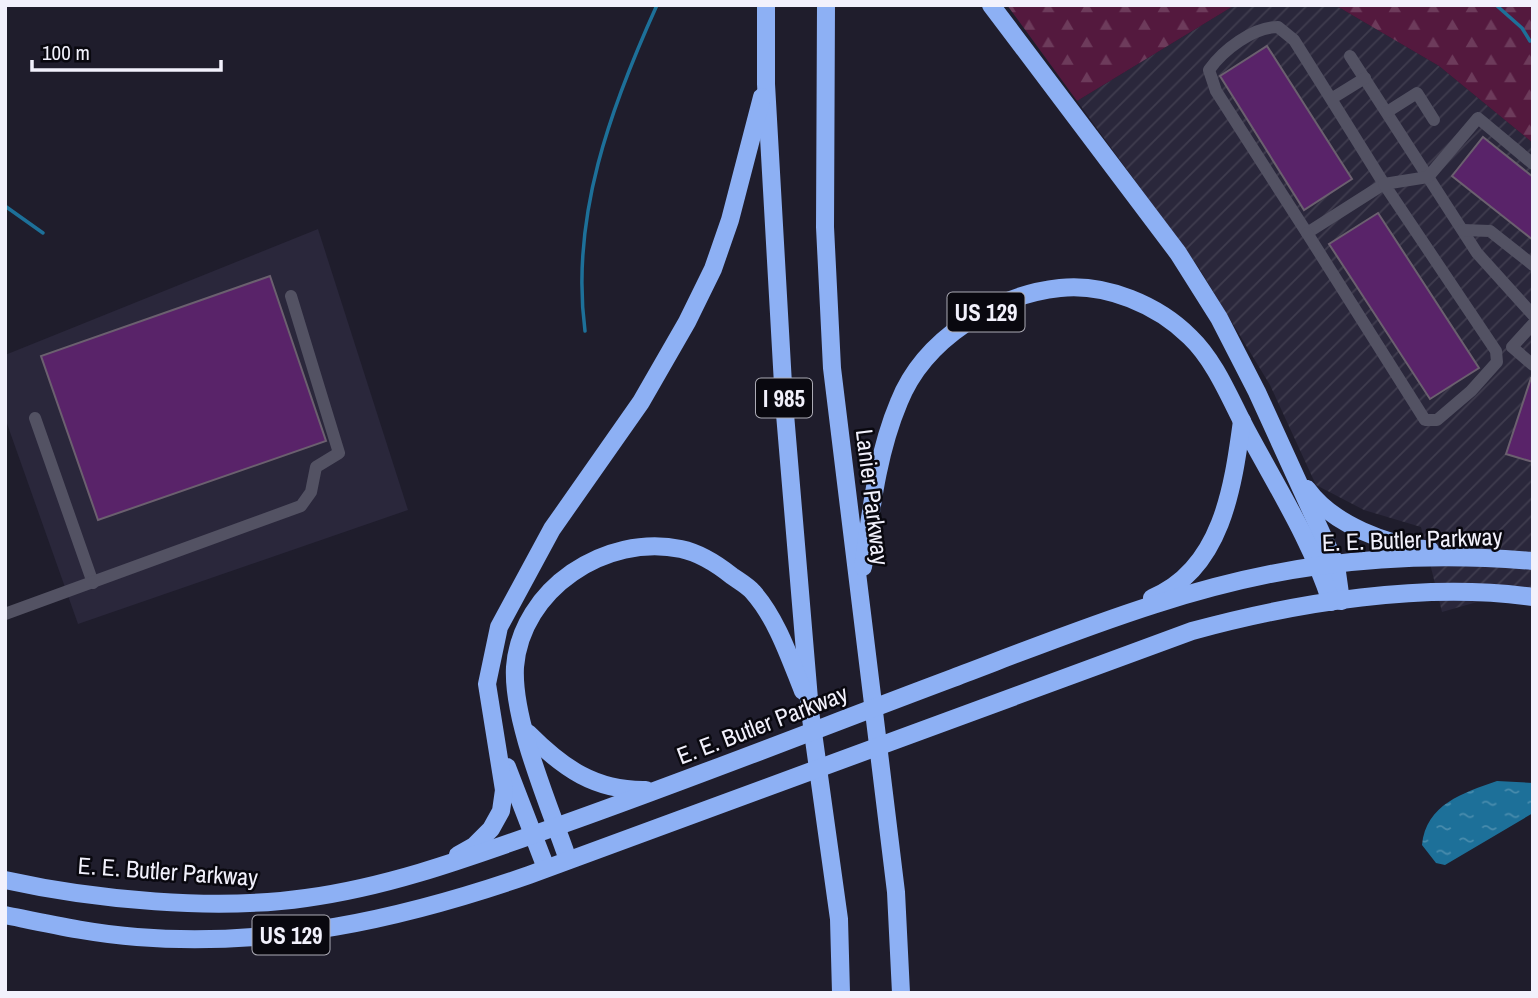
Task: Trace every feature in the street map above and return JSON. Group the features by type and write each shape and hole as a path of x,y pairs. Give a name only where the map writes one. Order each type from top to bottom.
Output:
{"highway":[{"name":"I 985","path":"766,5 766,84 784,402 810,711 838,911 841,993"},
{"name":"Lanier Parkway","path":"826,5 825,227 832,368 896,892 901,993"},
{"path":"990,5 1178,253 1219,318 1293,470 1328,565 1336,601"},
{"path":"431,871 474,846 491,829 500,811 504,790 487,684 499,627 552,529 662,370 713,269 730,220 766,84"},
{"name":"US 129","path":"860,591 876,474 899,401 917,370 940,344 969,321 1011,299 1062,288 1115,293 1152,308 1191,337 1221,378 1242,421 1231,494 1209,548 1190,571 1166,592 1074,633"},
{"path":"1242,421 1328,565"},
{"path":"1293,470 1311,495 1329,510 1377,536 1408,547 1499,558"},
{"path":"810,711 789,656 753,591 714,562 689,551 653,548 615,551 587,562 562,580 533,613 518,644 515,664 517,698 568,860 916,730 1192,631 1257,614 1336,601 1460,593 1533,597"},
{"name":"E. E. Butler Parkway","path":"5,880 139,899 251,903 350,890 431,871 534,835 1074,633 1198,592 1328,565 1437,558 1533,561"},
{"path":"526,730 556,760 595,784 618,789 660,790"},
{"path":"494,739 547,868"},
{"name":"US 129","path":"5,915 135,937 233,940 281,936 415,911 568,860"}],"street":[{"path":"1265,27 1278,27 1294,40 1384,184 1496,351 1497,362 1471,391 1437,420 1425,420 1216,91 1209,70 1219,57 1265,27"},
{"path":"1350,56 1477,253 1533,315"},
{"path":"1331,99 1365,78"},
{"path":"1387,113 1417,93 1434,120"},
{"path":"1307,233 1384,184 1429,177 1478,118 1533,164"},
{"path":"1462,230 1490,231 1533,265"},
{"path":"5,614 301,506 311,492 316,467 339,453 291,296"},
{"path":"1496,351 1512,347 1533,324"},
{"path":"1512,347 1533,365"},
{"path":"35,418 93,583"}],"shaded area":[{"path":"1235,5 1335,5 1439,66 1533,143 1533,592 1519,590 1442,612 1421,527 1364,510 1316,485 1270,385 1199,268 1077,101"},
{"path":"318,229 408,510 78,624 5,418 5,355"}],"green space":[{"path":"1007,5 1235,5 1077,101"},
{"path":"1335,5 1533,5 1533,143 1439,66"}],"water":[{"path":"1497,781 1533,783 1533,813 1445,865 1436,863 1422,845 1431,819 1448,802"}],"building":[{"path":"1267,46 1352,179 1304,210 1220,76"},
{"path":"1483,137 1533,177 1533,240 1452,176"},
{"path":"1378,213 1479,368 1430,399 1329,244"},
{"path":"270,276 326,441 98,520 41,356"},
{"path":"1533,378 1533,462 1506,454"}],"waterway":[{"path":"585,331 583,246 598,164 624,83 657,5"},
{"path":"1496,5 1522,28 1530,41"},
{"path":"5,206 43,233"}]}
